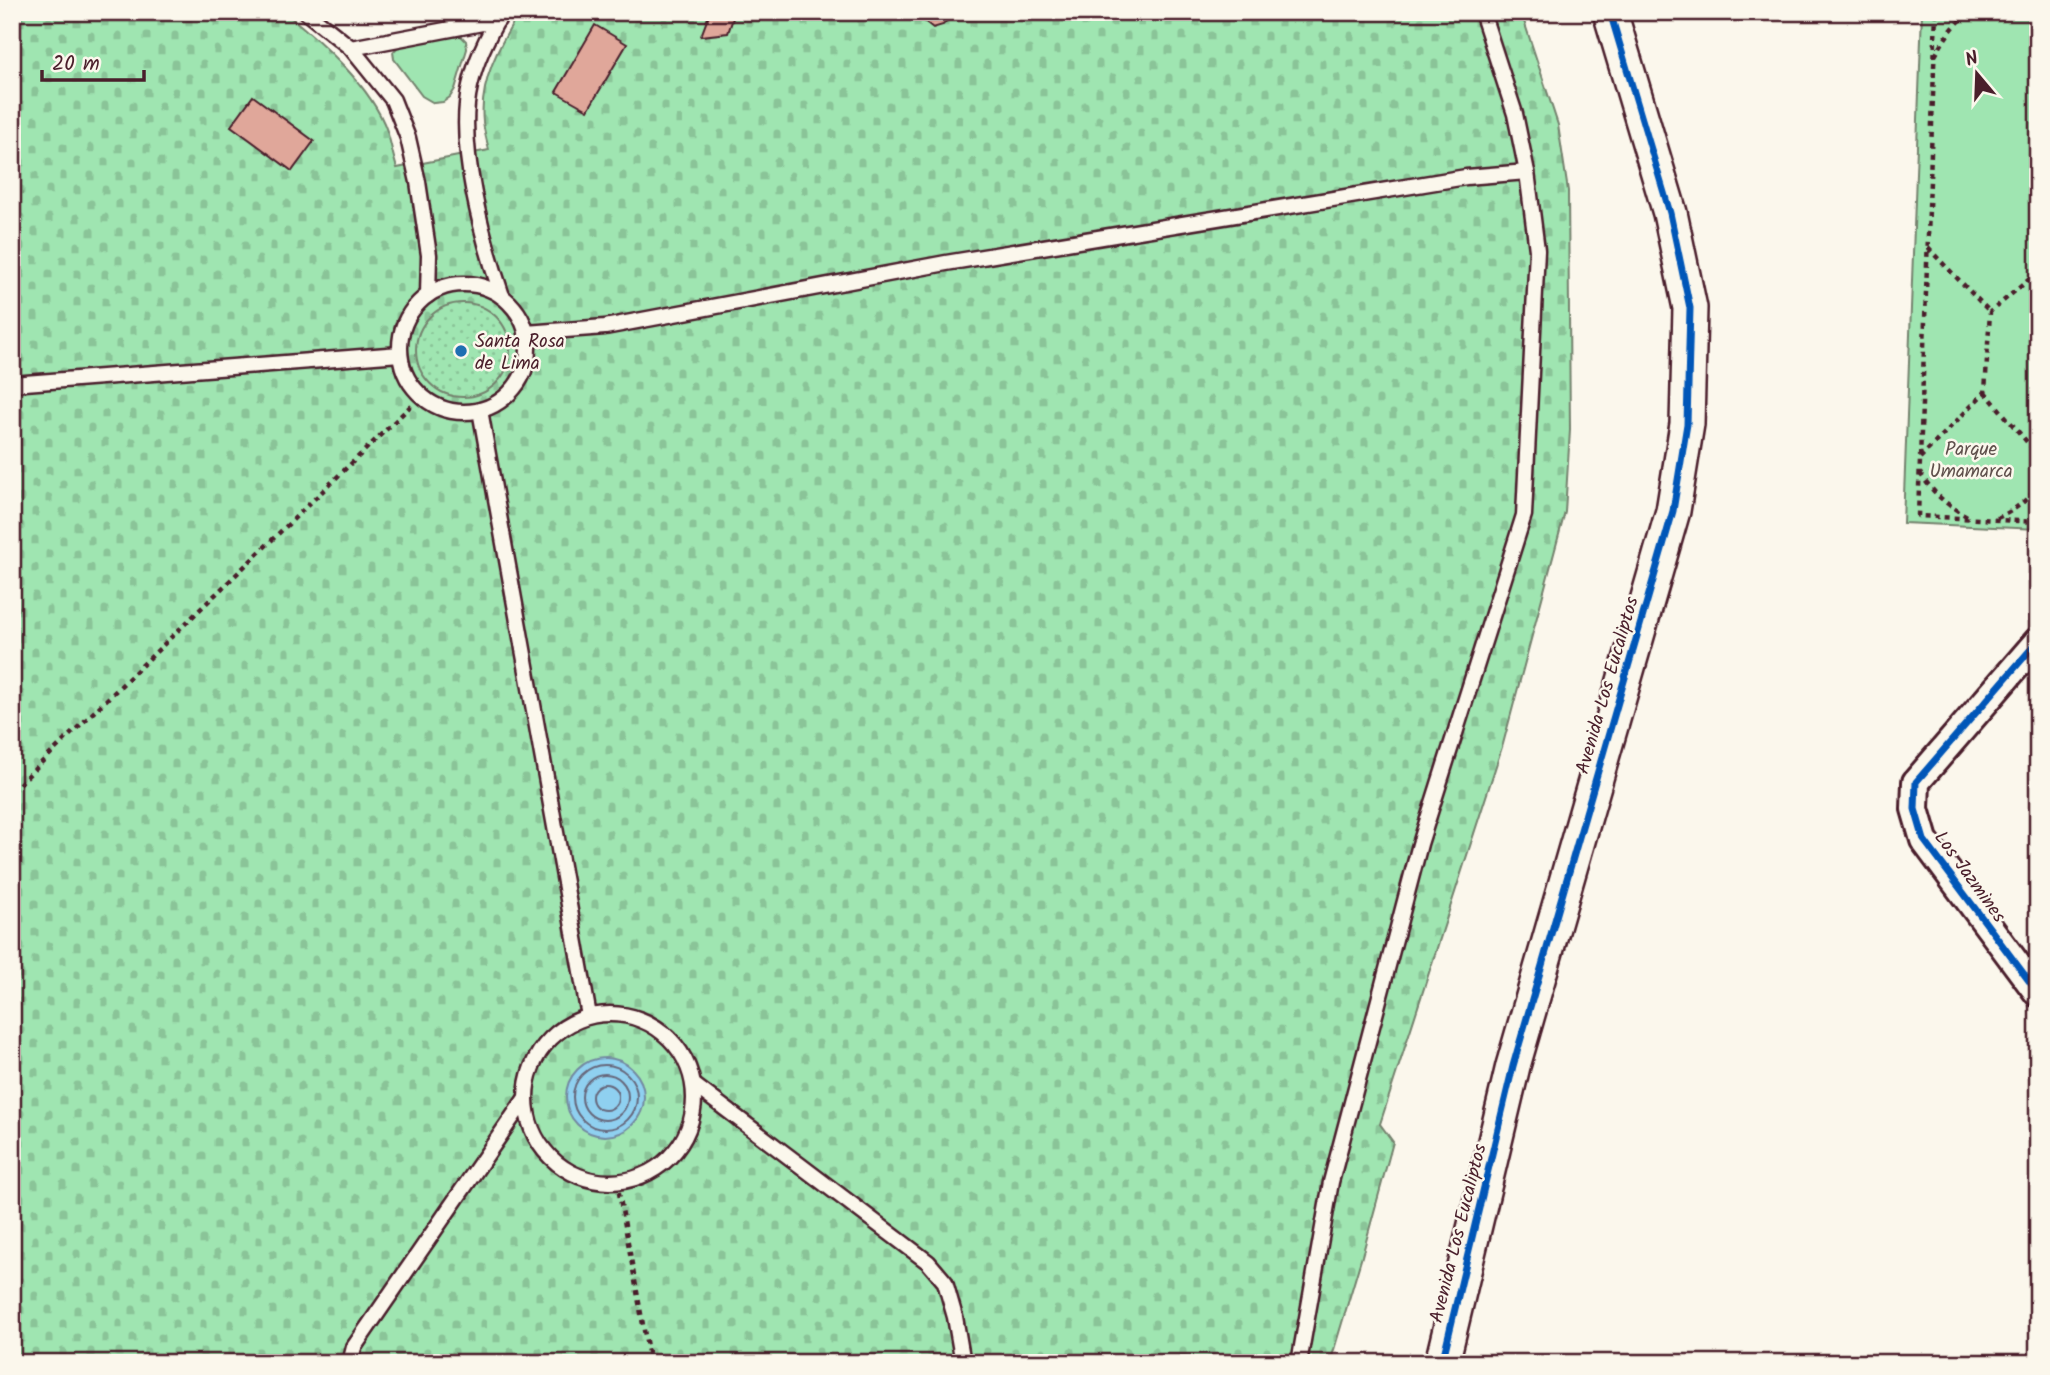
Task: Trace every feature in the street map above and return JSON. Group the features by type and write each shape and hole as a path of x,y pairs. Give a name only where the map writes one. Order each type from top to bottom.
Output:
{"street":[{"name":"Avenida Los Eucaliptos","path":"1442,1363 1513,1066 1673,511 1687,424 1690,308 1670,213 1610,12"},
{"name":"Los Jazmines","path":"2038,641 1916,782 1915,808 1924,840 2038,993"}],"lane":[{"path":"306,12 351,48 393,100 408,138 418,182 429,255 428,295"},
{"path":"1298,1363 1331,1182 1420,844 1524,515 1537,250 1527,172 1515,114 1482,12"},
{"path":"351,48 500,16"},
{"path":"500,16 478,56 469,88 466,115 469,170 491,264 502,296"},
{"path":"526,333 605,327 946,264 1465,177 1527,172"},
{"path":"465,284 484,287 502,296 522,319 526,333 528,353 523,372 513,389 499,402 480,410 460,412 439,407 421,396 407,377 400,354 400,337 405,321 415,307 428,295 445,287 465,284"},
{"path":"12,384 400,354"},
{"path":"480,410 589,1016"},
{"path":"617,1013 645,1020 668,1036 686,1058 694,1085 694,1113 684,1139 667,1160 644,1176 617,1182 589,1180 563,1169 543,1150 530,1126 525,1099 529,1071 542,1046 563,1028 589,1016 617,1013"},
{"path":"694,1085 928,1262 945,1282 955,1317 963,1363"},
{"path":"350,1363 354,1347 525,1099"}],"path":[{"path":"1936,12 1918,516 2038,522"},
{"path":"1935,57 1957,23 1973,12"},
{"path":"2027,12 2038,22"},
{"path":"1928,248 1990,312"},
{"path":"1920,458 1984,392 1990,312 2038,272"},
{"path":"1984,392 2038,455"},
{"path":"12,790 421,396"},
{"path":"1919,473 1936,496 1949,507 1970,518"},
{"path":"1993,520 2009,513 2038,487"},
{"path":"617,1182 650,1363"}],"green space":[{"path":"12,12 284,12 328,50 370,98 387,131 397,168 489,150 483,122 487,78 505,37 520,12 1521,12 1558,125 1568,191 1570,430 1565,512 1503,744 1380,1124 1393,1142 1330,1363 12,1363"},
{"name":"Parque Umamarca","path":"1922,12 2038,12 2038,529 1903,523"},
{"path":"458,33 466,41 467,49 455,89 443,102 434,103 422,96 394,59 393,52 399,46"},
{"path":"463,303 481,307 496,317 506,332 510,350 506,368 496,383 481,393 463,397 445,393 430,383 420,368 416,350 420,332 430,317 445,307"}],"water":[{"path":"597,1058 613,1058 627,1064 638,1075 644,1089 644,1105 638,1119 627,1130 613,1136 597,1136 583,1130 572,1119 566,1105 566,1089 572,1075 583,1064"}],"building":[{"path":"710,12 735,12 728,33 701,36"},
{"path":"913,12 954,12 943,25 933,28"},
{"path":"595,25 627,44 588,110 556,92"},
{"path":"253,96 314,141 292,171 231,126"}],"cycle path":[{"path":"1442,1363 1513,1066 1673,511 1687,424 1690,308 1670,213 1610,12"},
{"path":"2038,641 1916,782 1915,809 1924,840 2038,993"}],"place":[{"name":"Santa Rosa de Lima","path":"461,351"}]}
